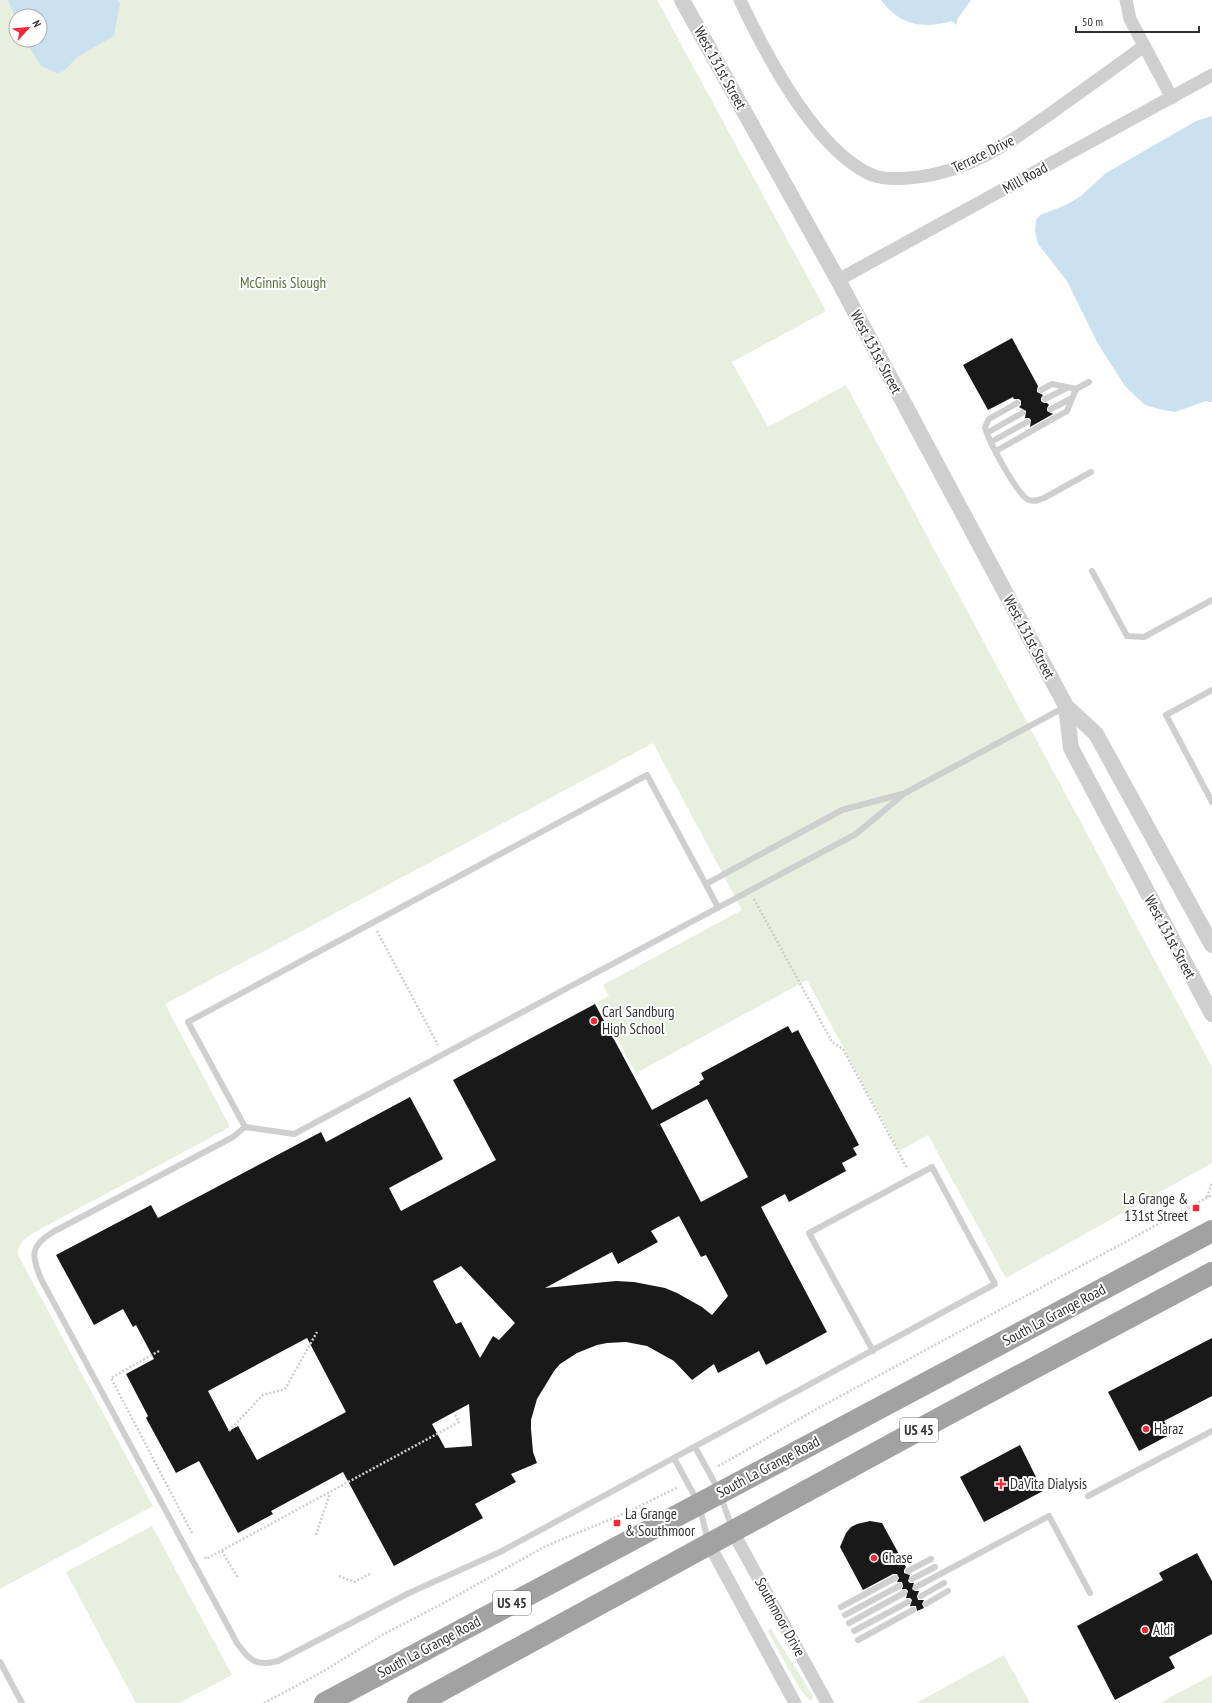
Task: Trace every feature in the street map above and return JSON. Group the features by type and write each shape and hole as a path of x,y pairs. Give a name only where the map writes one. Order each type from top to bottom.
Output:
{"highway":[{"name":"South La Grange Road","path":"325,1703 1212,1231"},
{"name":"US 45","path":"418,1703 709,1544 1212,1273"}],"street":[{"name":"West 131st Street","path":"682,0 838,280 1066,706 1096,734 1212,944"},
{"name":"Terrace Drive","path":"740,0 756,33 787,86 815,127 832,147 850,163 874,176 897,179 921,177 950,171 977,160 1017,138 1144,46"},
{"path":"1126,0 1130,19 1172,98"},
{"name":"Mill Road","path":"838,280 1212,75"},
{"name":"West 131st Street","path":"1066,706 1071,748 1212,1014"},
{"name":"Southmoor Drive","path":"733,1532 827,1703"},
{"name":"Southmoor Drive","path":"709,1544 795,1703"}],"lane":[{"path":"1041,390 1052,384 1076,389 1089,382"},
{"path":"1046,400 1067,388"},
{"path":"996,451 1067,411 1076,389"},
{"path":"1051,409 1072,398"},
{"path":"1017,404 989,419 985,427 991,442 1020,493 1029,500 1036,501 1091,472"},
{"path":"987,433 1022,413"},
{"path":"991,442 1028,422"},
{"path":"1092,571 1127,636 1144,637 1212,600"},
{"path":"1212,690 1166,715 1212,802"},
{"path":"873,1351 809,1233 932,1167 995,1284 873,1351 500,1552 409,1593 278,1661 264,1664 252,1660 237,1643 41,1279 34,1259 34,1250 36,1244 43,1238 232,1137 244,1127 294,1134 856,834 905,793 1066,706"},
{"path":"244,1127 188,1022 647,775 718,907"},
{"path":"706,884 842,810 905,793"},
{"path":"1088,1496 1212,1431"},
{"path":"695,1447 720,1493 733,1532"},
{"path":"674,1458 699,1504 709,1544"},
{"path":"916,1587 1049,1516 1090,1593"},
{"path":"908,1571 931,1559"},
{"path":"912,1579 935,1567"},
{"path":"841,1607 895,1578"},
{"path":"921,1596 944,1584"},
{"path":"845,1615 899,1586"},
{"path":"926,1604 948,1591"},
{"path":"849,1623 904,1593"},
{"path":"854,1631 908,1602"},
{"path":"858,1640 913,1610"},
{"path":"0,1662 22,1703"}],"path":[{"path":"750,890 832,1042 843,1049 912,1178"},
{"path":"372,922 443,1054"},
{"path":"1207,1197 1212,1183"},
{"path":"725,1462 814,1410 1212,1195"},
{"path":"229,1430 264,1395 285,1389 317,1332"},
{"path":"159,1351 110,1378 195,1538"},
{"path":"202,1552 206,1559 222,1551 459,1422 454,1413"},
{"path":"264,1703 324,1671 382,1635 546,1546 628,1512 674,1489"},
{"path":"316,1535 330,1492"},
{"path":"222,1551 238,1578"},
{"path":"338,1576 354,1582 372,1572"}],"green space":[{"name":"McGinnis Slough","path":"0,0 657,0 826,311 732,362 768,427 846,385 1212,1067 1212,1163 1006,1278 928,1135 899,1151 807,980 636,1073 597,1002 609,996 603,985 742,910 653,743 165,1004 230,1127 33,1233 23,1242 17,1253 153,1506 0,1589"},
{"path":"152,1526 232,1675 179,1703 136,1703 66,1572"},
{"path":"769,1629 771,1629 813,1696 812,1700 809,1700 800,1689 768,1632"},
{"path":"1004,1655 1030,1703 916,1703"},
{"path":"1212,1675 1212,1703 1160,1703"}],"water":[{"path":"8,0 117,0 120,3 114,36 77,57 64,71 57,73 41,66 30,48 48,48 48,8 11,8"},
{"path":"881,0 971,0 958,18 956,25 952,21 922,25 904,20 889,9"},
{"path":"1212,116 1212,402 1206,401 1175,412 1145,405 1125,386 1098,344 1067,281 1038,244 1035,231 1036,220 1040,215 1066,205 1081,196 1106,173 1196,121"}],"building":[{"path":"1012,338 1038,386 1037,392 1043,395 1041,401 1049,405 1047,411 1053,414 1030,427 1031,420 1029,418 1025,418 1026,411 1019,407 1021,405 1021,401 1019,399 1014,399 1013,397 988,410 963,365"},
{"name":"Carl Sandburg High School","path":"595,1004 652,1110 700,1084 699,1082 704,1079 701,1073 788,1026 792,1033 798,1030 859,1145 853,1148 857,1155 842,1163 846,1171 789,1202 785,1194 761,1207 827,1332 766,1365 759,1351 718,1373 714,1364 692,1380 674,1361 647,1346 626,1342 607,1343 597,1345 577,1353 560,1364 537,1399 531,1420 531,1429 533,1452 537,1463 511,1474 516,1482 475,1504 483,1518 394,1566 343,1472 271,1511 273,1514 238,1533 199,1461 176,1473 146,1418 148,1416 126,1374 154,1359 136,1325 133,1327 123,1309 94,1325 56,1255 151,1205 158,1218 321,1132 326,1142 410,1097 443,1159 389,1188 401,1211 496,1160 453,1080","holes":["707,1099 748,1177 701,1202 660,1124","679,1216 701,1257 706,1255 728,1296 712,1315 702,1307 677,1293 665,1288 634,1282 616,1281 545,1288 612,1252 618,1264 658,1242 651,1231","461,1266 515,1323 499,1340 493,1336 480,1358 461,1322 456,1324 433,1281","307,1338 346,1412 257,1460 238,1426 229,1431 208,1391","469,1404 472,1446 445,1448 432,1424"]},
{"path":"1212,1338 1212,1396 1164,1421 1171,1434 1139,1451 1108,1392"},
{"name":"DaVita Dialysis","path":"1020,1445 1043,1491 984,1522 960,1477"},
{"name":"Chase","path":"870,1521 882,1523 906,1567 904,1573 910,1575 908,1581 910,1583 914,1583 912,1589 919,1591 917,1596 918,1600 924,1600 922,1604 924,1608 917,1611 916,1606 910,1606 912,1600 910,1598 906,1598 908,1591 906,1589 902,1589 902,1582 897,1582 899,1578 897,1574 893,1574 863,1590 840,1547 846,1533 851,1527"},
{"name":"Aldi","path":"1197,1553 1212,1581 1212,1634 1169,1657 1175,1668 1115,1700 1077,1626 1163,1580 1159,1573"}],"place":[{"name":"Carl Sandburg High School","path":"594,1021"},
{"name":"La Grange & 131st Street","path":"1196,1208"},
{"name":"Haraz","path":"1146,1429"},
{"name":"DaVita Dialysis","path":"1001,1484"},
{"name":"La Grange & Southmoor","path":"617,1523"},
{"name":"Chase","path":"874,1558"},
{"name":"Aldi","path":"1145,1630"}]}
